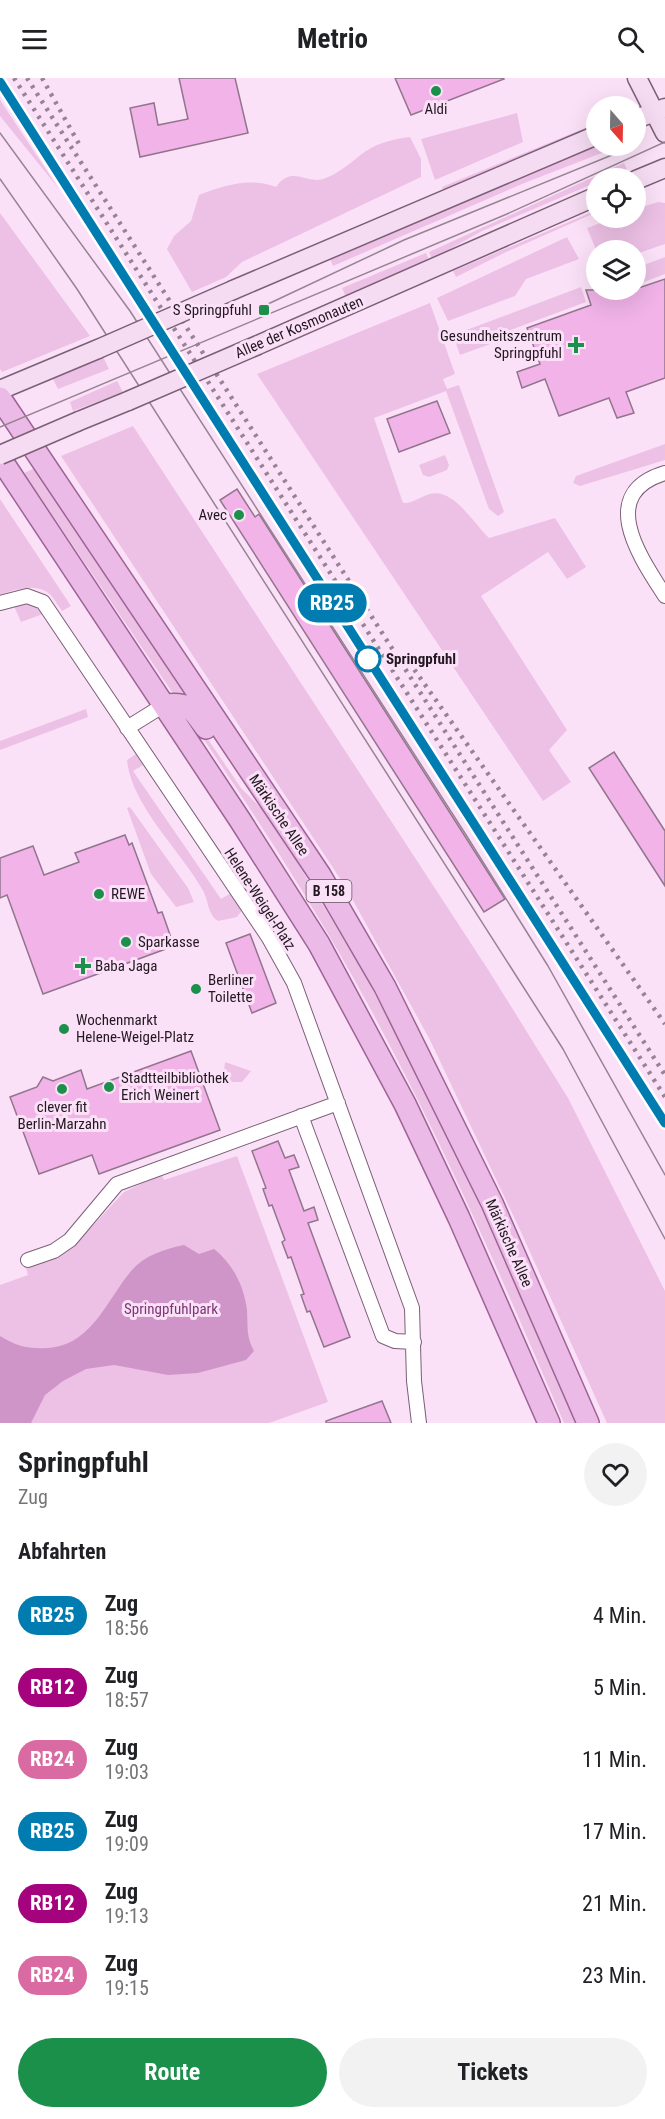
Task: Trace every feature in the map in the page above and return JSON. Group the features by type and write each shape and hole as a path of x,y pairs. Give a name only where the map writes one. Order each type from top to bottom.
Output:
{"main road":[{"path":"637,78 660,110 665,133"},
{"path":"0,390 586,140"},
{"path":"646,176 665,168"},
{"name":"Allee der Kosmonauten","path":"0,457 586,201"},
{"name":"Märkische Allee","path":"0,398 320,875 385,987 432,1078 497,1214 588,1423"},
{"name":"B 158","path":"0,457 286,891 351,1003 405,1104 459,1218 549,1423"},
{"path":"164,705 183,703 192,709 241,780 272,805"}],"street":[{"path":"665,473 651,477 637,488 632,496 628,516 637,550 665,596"},
{"name":"Helene-Weigel-Platz","path":"0,603 27,596 43,602 268,938 294,983 412,1308 414,1342"},
{"path":"127,728 164,705"},
{"path":"28,1260 54,1251 70,1240 117,1184 338,1103"},
{"path":"302,1116 383,1336 394,1341 414,1342 414,1381 419,1423"}],"green space":[{"path":"0,100 59,189 0,116"},
{"path":"517,113 523,142 435,180 421,139"},
{"path":"586,128 586,131 444,192 442,187"},
{"path":"410,137 421,159 421,177 242,262 226,277 192,292 167,249 174,236 191,221 199,195 247,182 276,187 288,177 293,176 323,179 340,171 377,145"},
{"path":"586,149 586,156 594,156 522,184 333,266 330,259"},
{"path":"624,163 626,168 613,168"},
{"path":"586,180 586,187 482,231 432,259 429,252"},
{"path":"658,202 665,203 665,244 646,251 646,240 592,240 587,228 646,228 646,206"},
{"path":"0,213 90,336 2,372 0,369"},
{"path":"586,215 586,217 456,277 453,271"},
{"path":"567,237 579,259 526,279 515,296 448,321 437,298"},
{"path":"426,253 429,260 346,297 342,288"},
{"path":"665,257 665,274 646,281 646,264"},
{"path":"581,287 586,302 505,332 507,338 460,355 453,335"},
{"path":"430,303 455,374 443,379 447,389 459,385 504,512 498,516 489,509 446,391 374,418 403,503 430,494 447,496 463,508 489,538 555,518 586,567 567,579 548,552 481,596 567,730 549,750 571,782 543,801 257,374"},
{"path":"103,357 109,369 58,389 53,379"},
{"path":"117,381 123,392 73,411 70,402"},
{"path":"133,426 489,971 568,1098 665,1291 665,1423 607,1423 521,1232 429,1038 345,886 61,456"},
{"path":"665,444 665,460 580,486 573,483 576,476"},
{"path":"445,455 449,465 447,470 429,477 423,475 419,465"},
{"path":"35,468 188,698 186,700 172,692 24,473"},
{"path":"0,499 71,606 62,611 51,595 40,589 19,589 0,595"},
{"path":"30,602 43,614 21,622 14,606"},
{"path":"86,709 88,717 0,750 0,741"},
{"path":"192,722 199,726 241,788 265,812 279,832 362,970 406,1052 463,1168 577,1423 564,1423 491,1254 439,1143 354,979 276,849"},
{"path":"136,754 143,765 133,771 221,899 231,893 243,909 237,917 218,921 214,918 193,874 137,794 130,777 127,760"},
{"path":"130,807 188,888 194,902 176,907 151,874 127,808"},
{"path":"225,1062 251,1071 242,1082 232,1082 224,1072"},
{"name":"Springpfuhlpark","path":"237,1156 328,1402 269,1423 0,1423 0,1285 28,1275 26,1268 74,1246 124,1192 162,1174 164,1180"}],"shaded area":[{"path":"184,1245 199,1254 214,1249 227,1261 236,1276 246,1301 249,1336 254,1351 246,1360 198,1373 168,1375 114,1365 86,1369 63,1381 45,1395 31,1423 0,1423 0,1336 22,1346 34,1348 63,1345 76,1339 97,1319 137,1265 156,1253"}],"building":[{"path":"179,78 235,78 248,133 140,157 130,108 154,103 158,125 188,119"},
{"name":"Aldi","path":"395,78 503,78 504,79 411,115"},
{"name":"Gesundheitszentrum Springpfuhl","path":"665,279 665,378 626,392 634,413 617,418 609,398 559,416 545,379 522,388 517,372 540,364 527,328 591,305 589,300 646,300 646,285"},
{"path":"437,401 450,433 399,452 387,419"},
{"path":"237,489 255,517 259,514 505,899 484,912 220,500"},
{"path":"614,752 665,831 665,886 589,768"},
{"path":"125,835 129,845 132,843 158,913 162,912 174,946 43,994 7,895 0,898 0,858 33,846 44,875 79,862 75,853"},
{"path":"250,934 276,1003 252,1013 226,943"},
{"path":"191,1051 220,1130 99,1174 92,1155 39,1174 10,1097 37,1087 43,1077 53,1081 81,1070 87,1089"},
{"path":"278,1141 285,1158 294,1155 299,1167 289,1170 304,1211 314,1207 318,1220 308,1223 350,1337 324,1347 310,1311 307,1312 301,1295 304,1294 291,1257 288,1258 282,1242 285,1240 272,1205 269,1206 263,1189 266,1188 252,1151"},
{"path":"382,1401 391,1423 326,1423 326,1421"}],"tram line":[{"path":"0,133 130,311 468,838 548,966 665,1175"},
{"path":"0,427 507,214 665,142"},
{"path":"268,304 404,240 610,156"},
{"path":"0,179 77,289 563,1049 665,1239"}],"railway":[{"path":"14,78 665,1097"},
{"path":"27,78 665,1075"},
{"path":"42,78 79,144"},
{"path":"0,82 665,1123"},
{"path":"404,655 665,1024"}],"train":[{"name":"RB25","path":"0,82 665,1123"}],"place":[{"name":"Aldi","path":"436,91"},
{"name":"S Springpfuhl","path":"264,310"},
{"name":"Gesundheitszentrum Springpfuhl","path":"576,345"},
{"name":"Avec","path":"239,515"},
{"name":"Springpfuhl","path":"368,659"},
{"name":"REWE","path":"99,894"},
{"name":"Sparkasse","path":"126,942"},
{"name":"Baba Jaga","path":"83,966"},
{"name":"Berliner Toilette","path":"196,989"},
{"name":"Wochenmarkt Helene-Weigel-Platz","path":"64,1029"},
{"name":"Stadtteilbibliothek Erich Weinert","path":"109,1087"},
{"name":"clever fit Berlin-Marzahn","path":"62,1089"}]}
